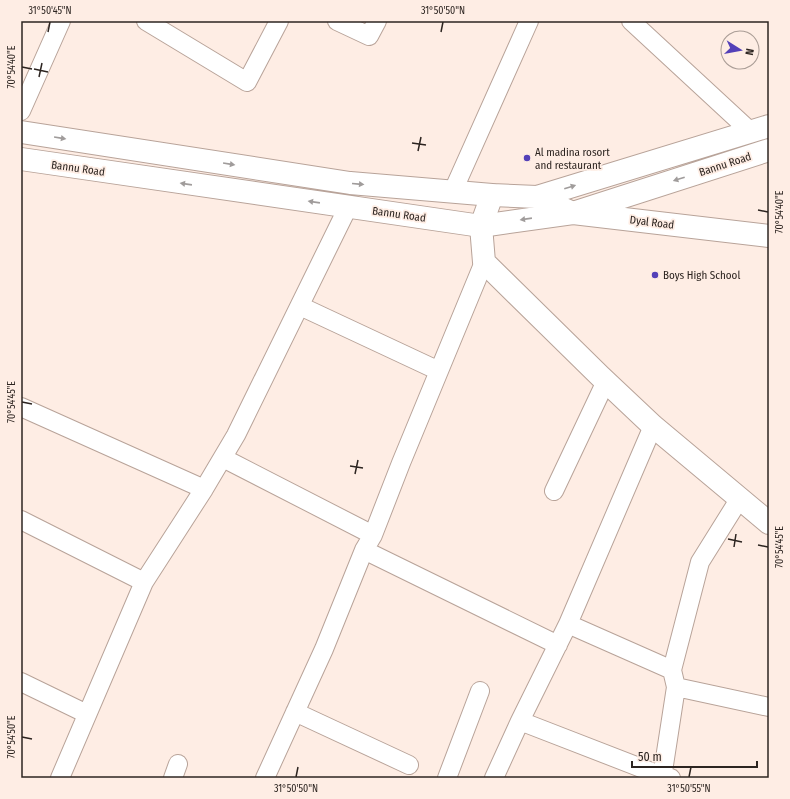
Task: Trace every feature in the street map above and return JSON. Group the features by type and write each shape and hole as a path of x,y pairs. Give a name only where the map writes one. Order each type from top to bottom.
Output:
{"main road":[{"name":"Bannu Road","path":"21,132 350,183 492,195 537,197 760,129"},
{"name":"Bannu Road","path":"21,159 481,226 573,213 769,150"},
{"path":"492,195 481,226 484,262 653,426 769,523"},
{"name":"Dyal Road","path":"537,197 573,213 769,236"}],"street":[{"path":"21,111 61,21"},
{"path":"146,21 247,82 279,21"},
{"path":"337,21 369,36 377,21"},
{"path":"453,191 530,21"},
{"path":"631,21 760,129"},
{"path":"60,778 144,582 204,490 236,435 348,207"},
{"path":"265,778 324,649 484,262"},
{"path":"300,306 439,371"},
{"path":"554,491 606,381"},
{"path":"21,407 204,490"},
{"path":"494,778 520,721 568,624 653,426"},
{"path":"223,458 368,543 558,645"},
{"path":"520,721 665,777 674,679 700,562 740,498"},
{"path":"21,520 144,582"},
{"path":"568,624 674,679 769,708"},
{"path":"21,682 88,714"},
{"path":"447,778 480,691"},
{"path":"295,712 409,764"}],"place":[{"name":"Al madina rosort and restaurant","path":"527,158"},
{"name":"Boys High School","path":"655,275"}]}
